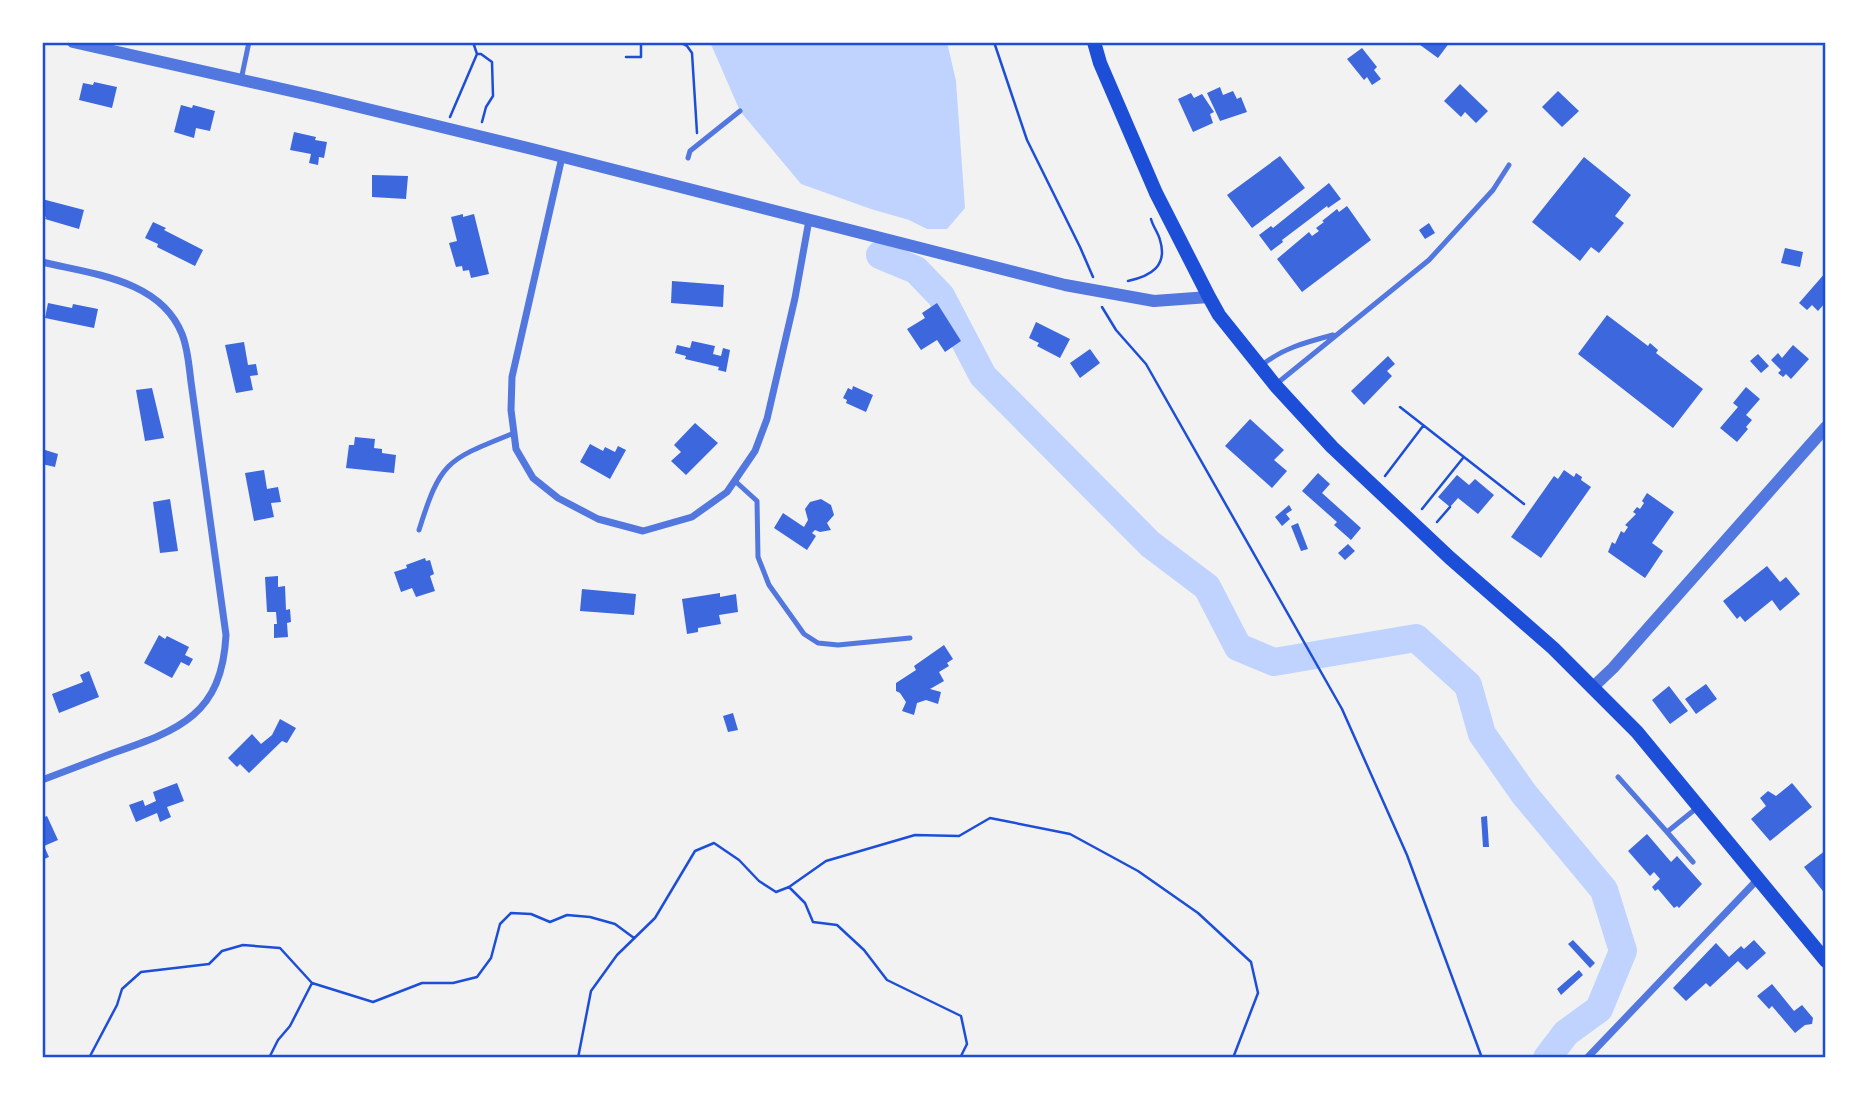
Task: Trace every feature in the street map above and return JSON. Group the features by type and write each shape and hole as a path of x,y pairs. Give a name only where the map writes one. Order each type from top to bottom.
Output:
{"main road":[{"path":"1094,42 1100,63 1156,193 1219,315 1275,385 1332,447 1450,558 1553,648 1637,733 1826,961"}],"street":[{"path":"73,42 241,79 562,157 1096,292 1154,301 1209,297"},
{"path":"562,157 512,377 511,410 516,449 533,478 558,498 598,519 643,531 692,517 727,492 755,451 767,419 795,298 808,220"},
{"path":"42,261 132,285 159,302 178,327 185,344 191,382 226,635 221,674 198,712 183,725 161,737 42,780"},
{"path":"1592,688 1613,668 1824,431"},
{"path":"1587,1058 1758,879"}],"lane":[{"path":"241,79 249,42"},
{"path":"688,158 690,151 740,111"},
{"path":"1275,385 1429,260 1493,190 1509,165"},
{"path":"1261,366 1272,357 1299,344 1336,334"},
{"path":"419,530 436,479 448,465 464,453 514,433"},
{"path":"735,481 757,501 758,557 769,585 804,634 818,643 838,645 910,638"},
{"path":"1618,777 1693,862"},
{"path":"1667,832 1699,807"}],"path":[{"path":"450,119 477,54 473,42"},
{"path":"626,57 641,57 641,42"},
{"path":"679,42 692,52 697,146"},
{"path":"994,42 1027,139 1080,247"},
{"path":"477,54 492,62 493,96 481,127"},
{"path":"1125,282 1146,278 1156,268 1162,256 1160,239 1151,216"},
{"path":"1093,278 1101,279"},
{"path":"1146,364 1342,709 1387,805 1469,1017 1482,1058"},
{"path":"1400,407 1524,504"},
{"path":"1385,476 1423,426"},
{"path":"1422,509 1463,458"},
{"path":"1437,522 1450,507"},
{"path":"578,1058 591,991 617,956 655,918 695,850 714,843 739,860 759,881 776,892 789,887 826,860 915,835 959,836 990,818 1069,834 1138,871 1198,913 1251,962 1258,993 1233,1058"},
{"path":"789,887 805,903 813,922 837,925 864,950 887,980 961,1016 967,1044 960,1058"},
{"path":"89,1058 111,1017 122,989 141,972 209,964 222,951 243,945 280,948 312,983 373,1002 422,983 453,983 477,977 491,958 500,924 511,914 531,914 550,922 567,915 590,917 615,924 634,938"},
{"path":"269,1058 278,1040 290,1026 312,983"}],"water":[{"path":"710,42 947,42 956,81 965,208 947,229 927,229 909,220 801,184 740,111"}],"building":[{"path":"1416,42 1450,42 1438,58"},
{"path":"1362,48 1377,67 1374,70 1381,79 1372,85 1367,77 1364,80 1347,59"},
{"path":"94,82 117,87 112,108 79,100 83,83 93,85"},
{"path":"1460,84 1488,111 1476,123 1465,112 1461,117 1444,101"},
{"path":"1220,87 1223,95 1233,91 1237,99 1241,97 1247,112 1220,121 1207,93"},
{"path":"1558,91 1579,111 1562,127 1542,107"},
{"path":"1191,93 1194,98 1202,94 1214,112 1210,114 1213,123 1193,132 1178,99"},
{"path":"181,105 215,111 210,131 196,128 194,138 174,132"},
{"path":"294,132 327,142 324,158 319,157 318,165 309,163 311,154 290,150"},
{"path":"1280,156 1305,188 1252,228 1227,195"},
{"path":"1584,157 1631,195 1615,216 1624,223 1599,253 1591,247 1580,261 1532,222"},
{"path":"372,175 408,176 406,199 372,197"},
{"path":"1329,183 1341,199 1328,208 1327,206 1271,251 1259,235 1271,226 1273,228"},
{"path":"42,199 84,210 79,229 45,219 46,217 42,216"},
{"path":"1347,206 1371,240 1302,292 1277,259 1309,232 1312,236 1319,231 1316,228 1337,209 1339,212"},
{"path":"463,214 463,217 474,214 489,274 471,278 469,270 463,271 462,266 456,267 449,243 457,241 451,217"},
{"path":"153,222 203,250 195,266 145,238"},
{"path":"1429,223 1435,233 1425,239 1419,230"},
{"path":"1785,248 1803,252 1800,267 1781,263"},
{"path":"1826,272 1826,302 1818,311 1812,305 1807,310 1799,303"},
{"path":"672,281 724,285 723,307 671,303"},
{"path":"48,303 72,308 73,304 98,309 94,328 45,318"},
{"path":"937,303 961,341 945,352 937,340 921,350 907,329 925,318 922,313"},
{"path":"1607,315 1648,346 1650,343 1658,350 1656,353 1703,389 1673,428 1578,354"},
{"path":"1036,322 1070,339 1060,358 1037,346 1039,343 1029,338"},
{"path":"692,341 715,346 713,354 721,356 723,348 730,350 726,372 718,370 719,367 685,359 686,356 675,353 677,345 690,348"},
{"path":"244,342 248,365 256,364 258,375 250,376 253,390 236,393 225,345"},
{"path":"1793,345 1809,359 1791,379 1786,374 1783,377 1778,373 1781,370 1771,360 1778,353 1782,358"},
{"path":"1090,349 1100,363 1080,378 1070,363"},
{"path":"1758,354 1769,366 1761,373 1750,361"},
{"path":"1388,356 1395,364 1387,371 1392,376 1364,405 1351,391"},
{"path":"853,386 873,395 866,412 846,403 847,400 843,398 848,388 852,390"},
{"path":"1746,387 1760,399 1746,415 1752,420 1737,442 1720,428 1738,407 1733,403"},
{"path":"152,388 164,438 145,441 136,390"},
{"path":"1250,419 1284,450 1274,460 1287,471 1272,488 1225,446"},
{"path":"695,423 718,443 686,475 671,461 681,452 674,445"},
{"path":"355,437 375,439 374,448 382,449 382,453 396,455 394,473 346,468 349,445 354,445"},
{"path":"590,444 603,451 605,447 615,452 618,446 626,450 610,479 580,462"},
{"path":"42,449 58,454 55,467 42,464"},
{"path":"264,470 267,489 278,487 281,502 271,503 274,517 254,521 245,473"},
{"path":"1564,470 1574,477 1576,473 1591,487 1541,558 1511,537 1554,476 1558,479"},
{"path":"1318,473 1330,484 1322,493 1361,528 1351,540 1334,525 1337,522 1302,491"},
{"path":"1457,475 1469,485 1475,479 1494,495 1478,514 1458,498 1450,507 1438,497"},
{"path":"1647,493 1674,512 1652,543 1663,551 1645,578 1608,552 1612,542 1615,544 1621,531 1624,533 1628,527 1625,525 1636,514 1633,512 1637,507 1640,509 1644,503 1642,501"},
{"path":"170,499 178,551 160,553 153,502"},
{"path":"821,499 831,505 834,515 827,523 831,530 815,530 812,533 816,536 807,550 774,528 783,513 804,527 808,520 805,509 810,502"},
{"path":"1289,505 1292,510 1286,514 1290,519 1282,526 1275,517"},
{"path":"1298,523 1308,549 1301,551 1291,526"},
{"path":"1348,544 1355,551 1345,560 1338,553"},
{"path":"425,558 426,561 430,560 434,574 430,576 435,591 416,597 412,588 401,592 394,572"},
{"path":"1767,566 1780,582 1786,577 1800,594 1780,611 1772,600 1745,622 1740,616 1737,619 1723,601"},
{"path":"278,576 278,587 285,586 286,610 290,609 291,622 287,623 288,637 274,638 276,612 267,612 265,577"},
{"path":"582,589 636,594 634,615 580,611"},
{"path":"720,593 720,597 736,594 738,612 719,615 721,624 698,628 698,632 687,634 682,599"},
{"path":"159,635 189,647 185,655 193,659 189,666 181,662 172,678 144,663"},
{"path":"944,645 953,659 947,663 949,666 939,672 944,681 930,689 941,692 938,704 926,700 917,703 914,715 902,711 906,702 896,691 896,683 916,670 914,666"},
{"path":"89,671 99,697 59,713 52,694 83,682 80,675"},
{"path":"1706,684 1717,699 1696,714 1685,699"},
{"path":"1669,686 1688,711 1670,724 1652,700"},
{"path":"733,713 738,730 728,732 723,716"},
{"path":"280,719 296,728 287,743 282,741 249,773 228,758 252,734 261,744 272,735"},
{"path":"177,783 184,801 167,807 171,817 160,822 157,813 136,822 129,805 143,800 145,806 156,801 153,792"},
{"path":"1792,783 1812,807 1770,841 1751,819 1766,806 1760,798 1768,791 1776,796"},
{"path":"47,816 58,840 44,846 49,857 42,860 42,818"},
{"path":"1487,816 1489,847 1483,847 1481,817"},
{"path":"1647,834 1671,862 1677,856 1702,884 1679,908 1674,908 1658,889 1655,891 1652,887 1660,879 1654,872 1650,876 1628,851"},
{"path":"1826,850 1826,895 1804,867"},
{"path":"1573,940 1595,963 1590,968 1568,944"},
{"path":"1754,940 1766,953 1747,970 1738,961 1710,987 1706,983 1686,1001 1673,988 1716,943 1729,957 1741,946 1744,949"},
{"path":"1579,970 1583,975 1561,995 1557,989"},
{"path":"1772,984 1794,1011 1802,1005 1813,1018 1812,1024 1805,1025 1795,1033 1772,1006 1769,1009 1757,996"}],"waterway":[{"path":"880,255 916,270 941,296 983,376 1150,544 1207,587 1238,647 1274,662 1416,638 1468,685 1482,734 1524,794 1604,890 1623,951 1599,1009 1566,1033 1547,1058"}]}
